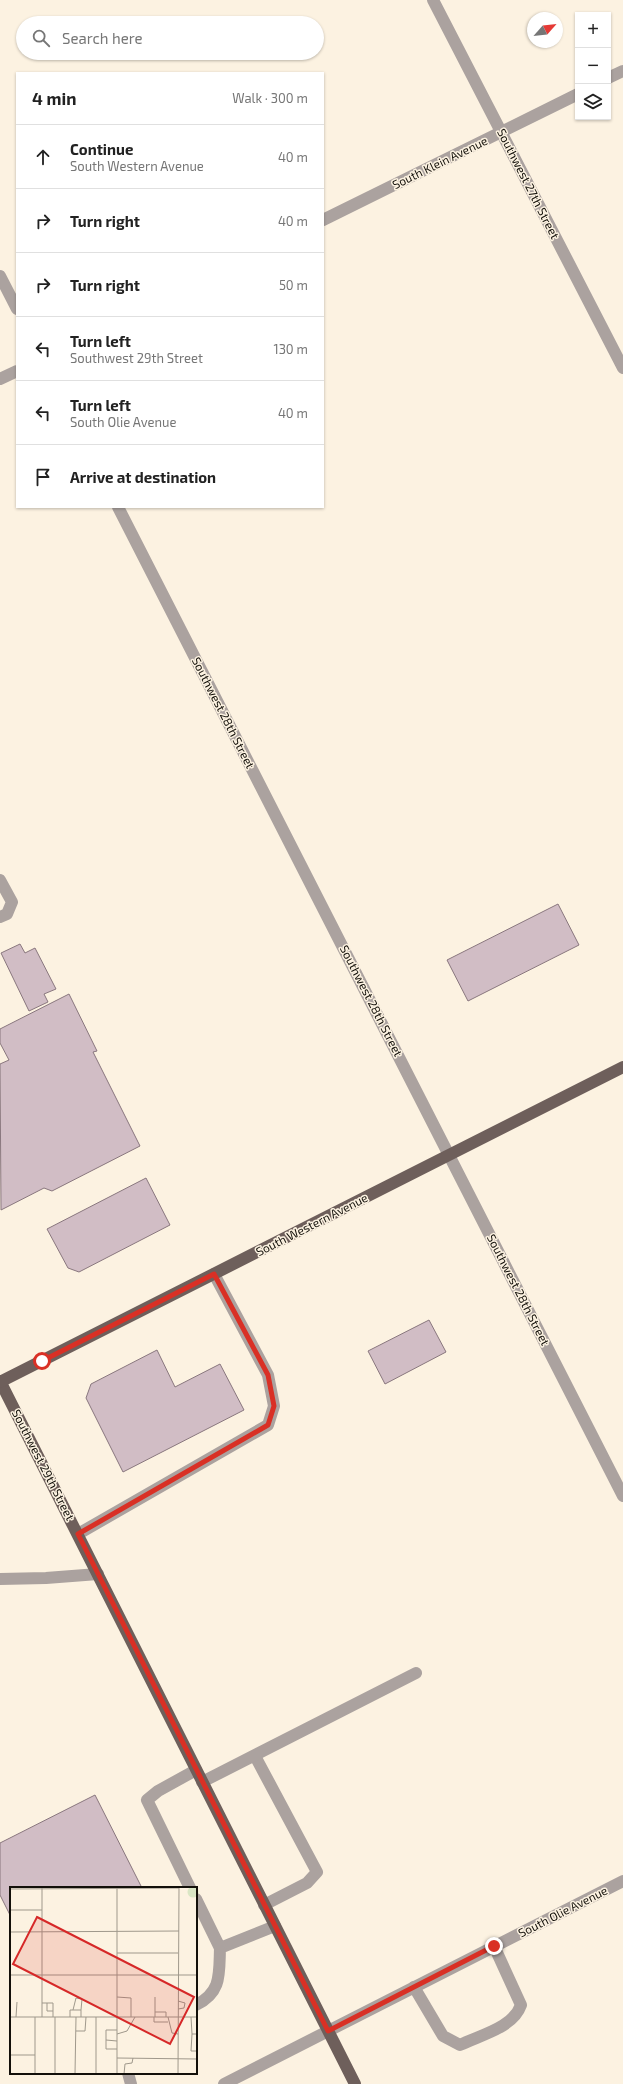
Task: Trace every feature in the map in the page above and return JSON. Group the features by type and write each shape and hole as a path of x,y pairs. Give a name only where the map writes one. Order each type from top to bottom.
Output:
{"main road":[{"name":"South Western Avenue","path":"0,1381 623,1067"},
{"name":"Southwest 29th Street","path":"0,1381 355,2084"}],"street":[{"name":"Southwest 27th Street","path":"433,0 623,368"},
{"path":"611,77 623,71"},
{"name":"South Klein Avenue","path":"324,220 575,96"},
{"path":"0,276 16,307"},
{"path":"0,379 16,371"},
{"name":"Southwest 28th Street","path":"119,508 623,1496"},
{"path":"0,880 12,902 7,914 0,917"},
{"path":"78,1534 268,1425 274,1406 268,1375 214,1274"},
{"path":"0,1579 46,1578 98,1574"},
{"path":"202,1782 416,1673"},
{"path":"255,1756 316,1872 307,1883 264,1905"},
{"path":"190,1887 147,1800 158,1791 196,1770"},
{"name":"South Olie Avenue","path":"224,2084 623,1881"},
{"path":"197,1901 220,1948 219,1980 209,1999 197,2005"},
{"path":"220,1948 275,1926"},
{"path":"414,1987 443,2036 460,2044 507,2023 519,2012 521,2005 494,1946"},
{"path":"128,2074 131,2084"}],"building":[{"path":"558,904 579,945 468,1001 447,960"},
{"path":"20,944 25,953 35,948 56,989 44,994 48,1002 29,1011 1,953"},
{"path":"69,994 97,1051 93,1052 140,1146 52,1191 44,1188 1,1210 0,1064 9,1060 0,1043 0,1029"},
{"path":"146,1178 170,1225 79,1272 68,1268 47,1229"},
{"path":"429,1320 446,1352 385,1384 368,1351"},
{"path":"157,1350 175,1387 220,1364 244,1410 123,1472 86,1398 91,1384"},
{"path":"95,1795 141,1887 10,1887 10,1915 0,1895 0,1843"}],"route":[{"path":"42,1361 214,1274 268,1375 274,1406 268,1425 78,1534 328,2031 494,1946"}]}
